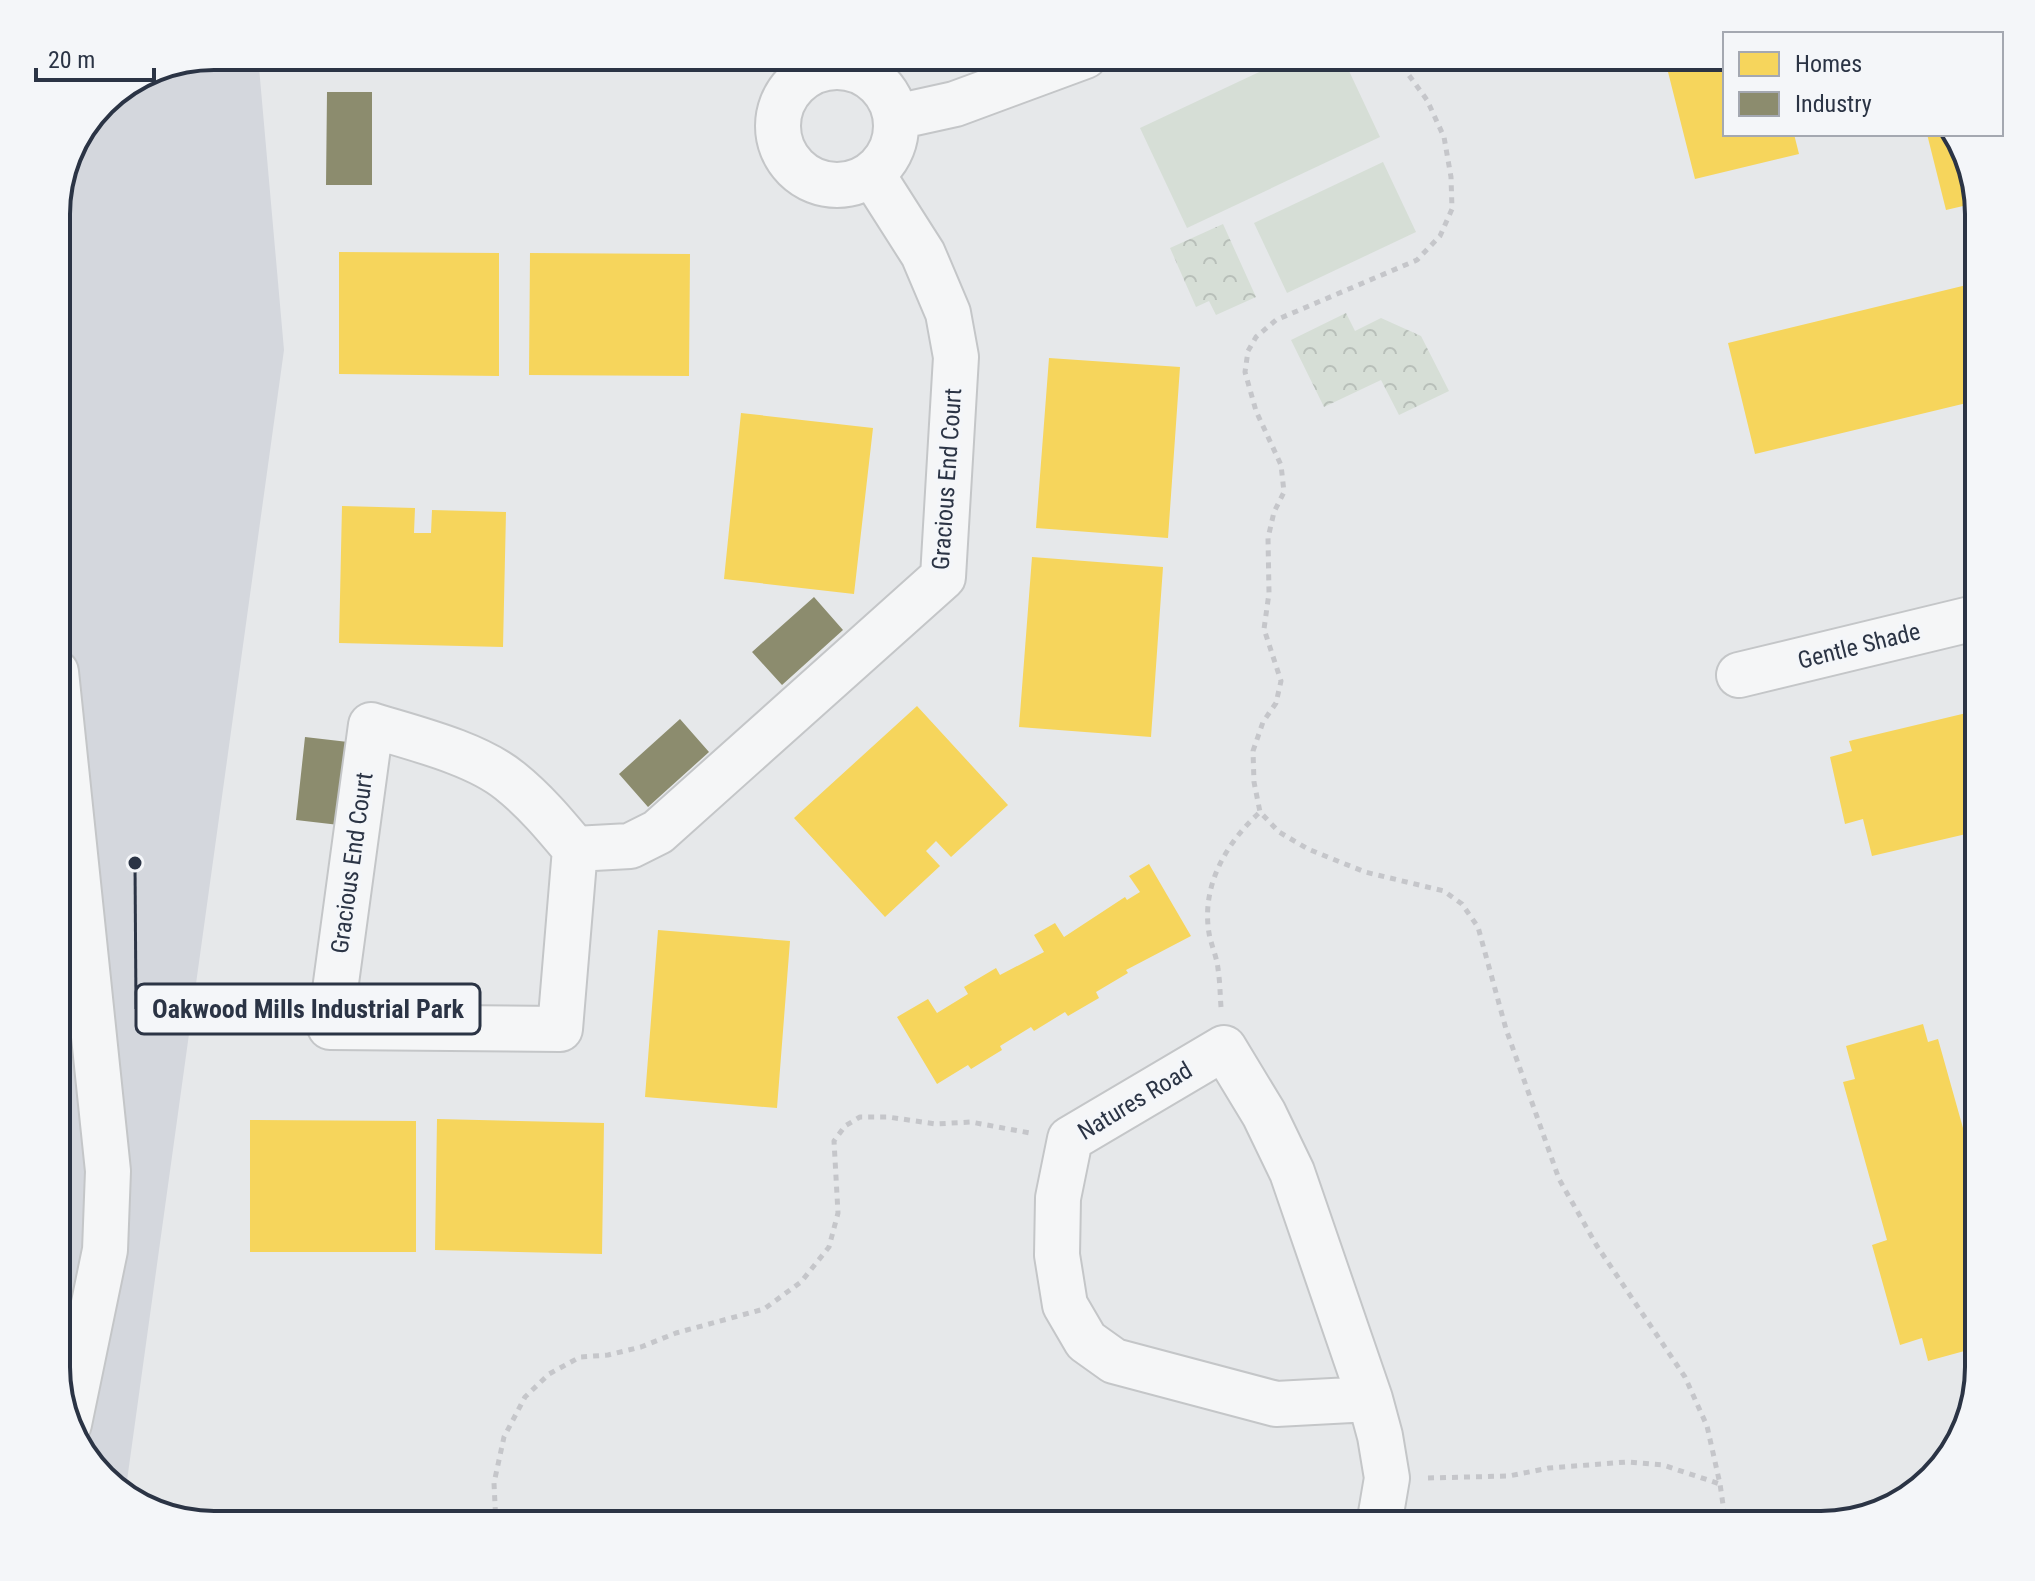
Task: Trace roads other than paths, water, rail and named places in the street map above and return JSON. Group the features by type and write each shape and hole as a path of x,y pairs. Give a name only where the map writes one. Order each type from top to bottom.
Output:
{"street":[{"path":"796,70 779,114 779,138 789,161 809,179 832,185 855,183 872,174 888,157 897,133 894,106 881,85 855,70"},
{"path":"896,117 955,104 1047,70"},
{"name":"Gracious End Court","path":"575,849 630,846 658,832 943,577 956,357 948,313 923,254 872,174"},
{"name":"Gentle Shade","path":"1739,675 1965,620"},
{"name":"Gracious End Court","path":"371,725 451,749 508,778 547,814 575,849 560,1029 330,1027 371,725"},
{"path":"70,806 108,1171 105,1250 74,1400"},
{"name":"Natures Road","path":"1224,1048 1264,1114 1292,1172 1370,1399 1276,1404 1114,1361 1086,1341 1065,1305 1057,1255 1058,1198 1070,1139 1224,1048"},
{"path":"1370,1399 1387,1478 1381,1511"}],"place":[{"name":"Oakwood Mills Industrial Park","path":"135,863"}]}
